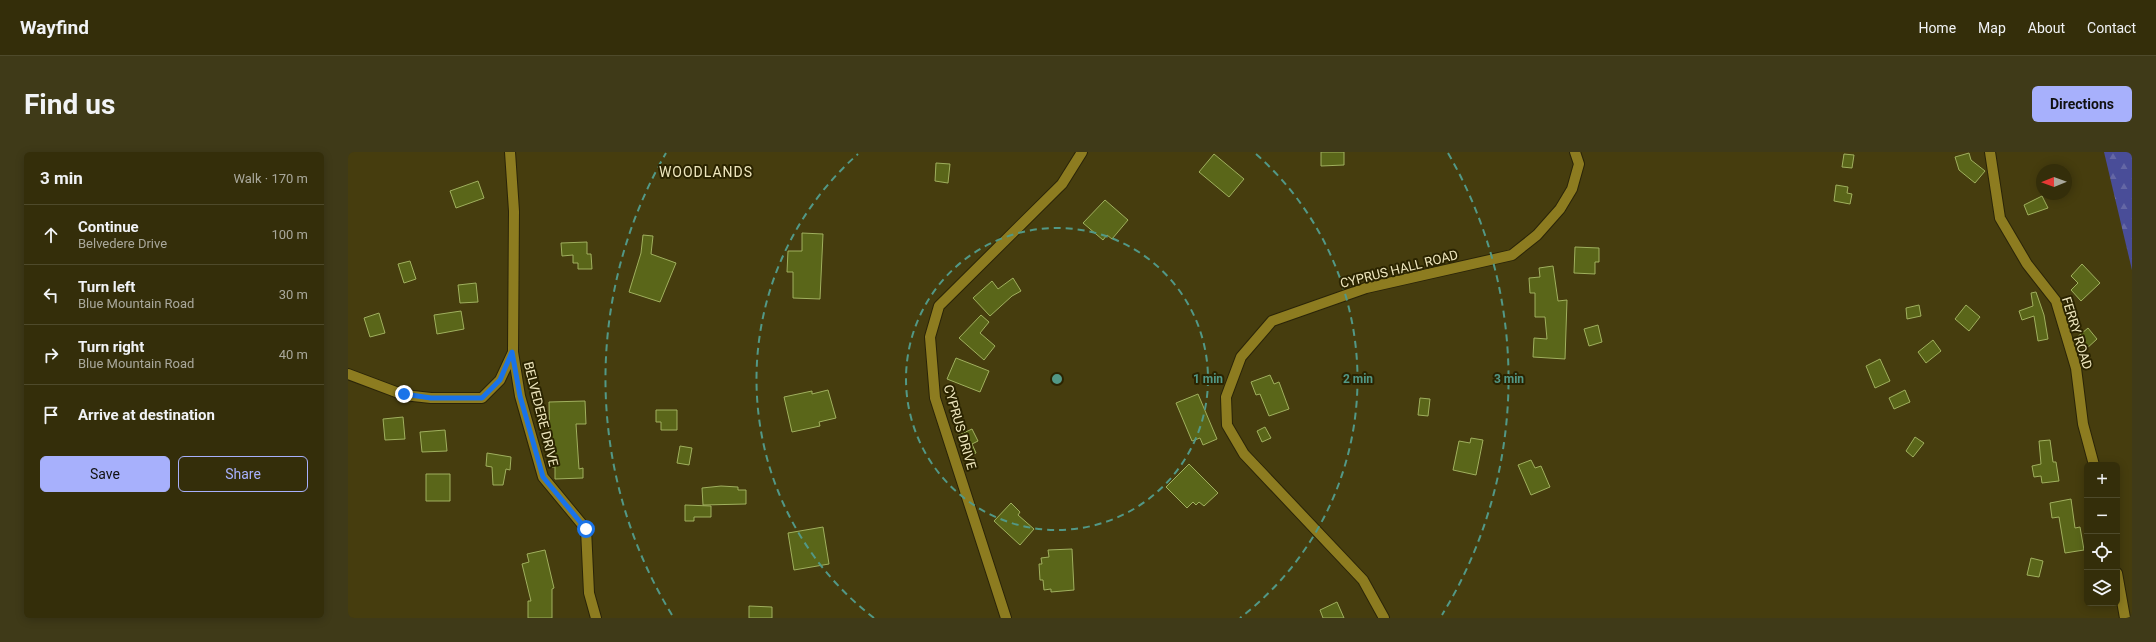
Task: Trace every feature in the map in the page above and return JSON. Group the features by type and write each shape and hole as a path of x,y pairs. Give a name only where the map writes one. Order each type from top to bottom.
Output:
{"street":[{"name":"BELVEDERE DRIVE","path":"510,152 514,211 512,352 520,396 543,477 586,529 589,593 596,618"},
{"name":"CYPRUS DRIVE","path":"1006,618 935,398 930,337 938,306 1062,184 1082,152"},
{"name":"CYPRUS HALL ROAD","path":"1384,618 1363,580 1244,454 1227,425 1226,397 1241,357 1272,321 1366,288 1512,255 1537,235 1560,209 1572,190 1579,164 1576,152"},
{"name":"FERRY ROAD","path":"1990,152 2000,218 2027,264 2056,301 2076,368 2083,424 2093,462"},
{"path":"348,374 404,394 431,398 482,398 500,380 512,352"},
{"path":"2120,590 2125,618"}],"green space":[{"path":"2104,152 2132,152 2132,270"}],"building":[{"path":"1321,152 1344,152 1344,165 1321,166"},
{"path":"1969,153 1971,160 1985,171 1975,183 1959,170 1955,157"},
{"path":"1214,154 1244,179 1229,197 1199,172"},
{"path":"1844,154 1854,155 1852,168 1842,167"},
{"path":"936,163 950,164 948,183 935,181"},
{"path":"478,181 484,198 456,208 450,191"},
{"path":"1836,185 1848,187 1847,193 1852,194 1850,204 1834,201"},
{"path":"2036,199 2044,200 2048,208 2028,215 2024,205"},
{"path":"1105,200 1128,220 1112,239 1107,235 1103,240 1083,223"},
{"path":"802,233 823,234 820,299 793,298 793,272 787,272 788,251 802,251"},
{"path":"643,235 653,236 651,254 676,263 660,302 629,292 641,253"},
{"path":"587,242 587,254 591,254 592,269 578,269 578,263 573,263 573,255 562,256 561,243"},
{"path":"1575,247 1599,248 1599,262 1595,262 1595,274 1574,273"},
{"path":"410,261 416,279 404,283 398,264"},
{"path":"2082,264 2100,283 2081,301 2071,290 2078,283 2071,276"},
{"path":"1553,266 1558,301 1567,300 1565,359 1533,357 1534,338 1547,339 1545,317 1535,317 1535,293 1530,293 1529,278 1540,277 1539,268"},
{"path":"1013,278 1021,291 1012,296 990,316 973,298 992,281 998,289"},
{"path":"476,283 478,302 460,303 458,285"},
{"path":"2036,292 2044,315 2048,339 2038,341 2034,316 2022,320 2019,311 2033,306 2031,293"},
{"path":"1919,305 1921,316 1907,319 1906,308"},
{"path":"1966,305 1980,317 1969,331 1955,319"},
{"path":"461,311 464,329 437,334 434,315"},
{"path":"379,313 385,333 370,337 364,318"},
{"path":"981,315 989,322 980,333 995,346 984,360 959,338"},
{"path":"1598,325 1602,342 1589,346 1584,329"},
{"path":"2088,328 2097,339 2085,350 2075,339"},
{"path":"1933,340 1941,351 1926,363 1918,352"},
{"path":"956,358 989,371 980,392 947,379"},
{"path":"1880,359 1890,381 1875,388 1866,366"},
{"path":"1270,375 1274,384 1279,382 1289,409 1269,416 1260,394 1256,395 1251,382"},
{"path":"828,390 836,418 819,422 820,426 792,432 784,397 812,391 812,394"},
{"path":"1905,390 1910,402 1894,409 1889,398"},
{"path":"1198,394 1217,439 1203,445 1200,438 1192,441 1176,403"},
{"path":"1420,398 1430,399 1428,416 1418,415"},
{"path":"585,401 586,424 576,424 579,469 583,468 583,478 555,479 555,467 550,467 549,402"},
{"path":"656,410 677,410 677,430 661,430 661,422 656,422"},
{"path":"403,417 405,439 385,440 383,419"},
{"path":"1265,427 1271,438 1262,442 1257,431"},
{"path":"972,429 978,441 972,444 976,453 967,457 957,436"},
{"path":"445,430 447,451 422,452 420,432"},
{"path":"1915,437 1924,443 1913,457 1906,451"},
{"path":"1471,438 1483,440 1476,475 1453,470 1459,441 1470,443"},
{"path":"2050,440 2053,462 2056,462 2059,481 2042,483 2041,476 2034,477 2032,466 2041,464 2039,441"},
{"path":"680,446 692,448 689,465 677,463"},
{"path":"487,453 511,457 510,470 506,469 503,485 493,485 492,467 486,466"},
{"path":"1531,460 1535,468 1541,466 1550,487 1531,495 1518,465"},
{"path":"1189,464 1218,493 1204,506 1199,502 1196,505 1193,502 1187,508 1166,487"},
{"path":"426,474 450,474 450,501 426,501"},
{"path":"721,486 738,487 738,490 746,490 746,504 703,505 702,488"},
{"path":"2071,499 2075,528 2080,527 2084,550 2065,553 2059,517 2052,518 2050,503"},
{"path":"1011,503 1020,512 1018,515 1034,529 1020,545 994,521"},
{"path":"685,505 711,506 711,517 694,517 694,521 685,521"},
{"path":"823,527 829,564 794,570 788,533"},
{"path":"1072,549 1074,590 1051,592 1051,589 1044,590 1043,580 1040,580 1039,564 1042,564 1041,558 1049,557 1048,550"},
{"path":"545,550 554,588 552,589 552,618 528,618 528,601 531,601 522,564 529,562 527,554"},
{"path":"2031,558 2043,561 2039,577 2027,575"},
{"path":"1337,602 1344,618 1323,618 1320,610"},
{"path":"749,606 772,607 772,618 749,618"}],"district":[{"name":"WOODLANDS","path":"706,172"}],"route":[{"path":"404,394 431,398 482,398 500,380 512,352 520,396 543,477 586,529"}]}
